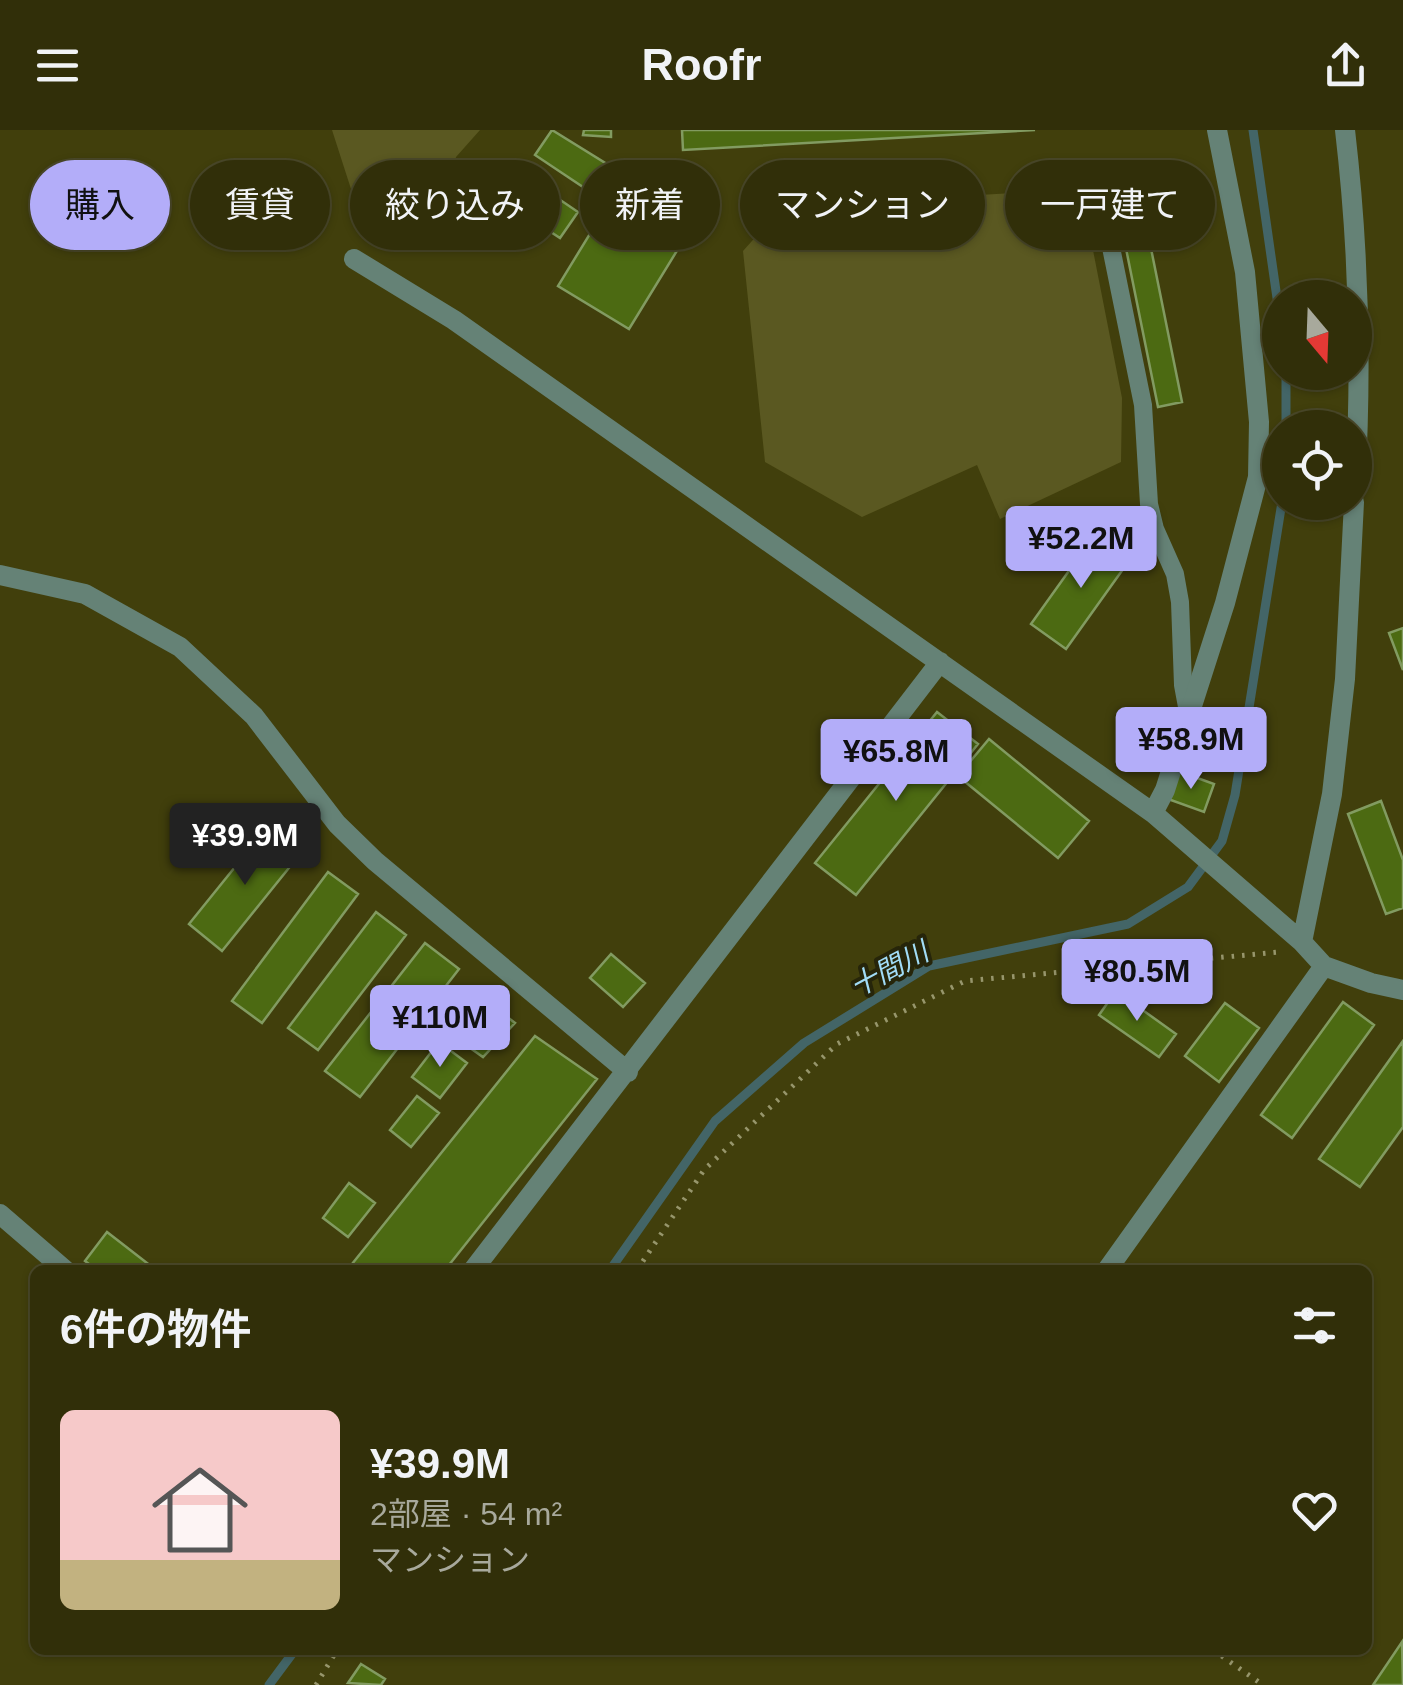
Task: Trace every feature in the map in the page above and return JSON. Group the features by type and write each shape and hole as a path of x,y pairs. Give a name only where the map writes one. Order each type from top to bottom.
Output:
{"street":[{"path":"1153,813 1165,790 1230,586 1258,476 1259,422 1245,272 1216,130"},
{"path":"1345,130 1356,221 1360,335 1358,410"},
{"path":"354,259 454,320 1153,813 1302,942 1324,966 1403,990"},
{"path":"1302,942 1332,794 1345,679 1353,520"},
{"path":"0,575 85,594 180,647 254,716 336,824 375,861 628,1072"},
{"path":"478,1265 940,662"},
{"path":"1111,1265 1324,966"},
{"path":"0,1214 59,1265"}],"lane":[{"path":"1112,250 1143,405 1148,504 1175,574 1180,602 1182,685 1188,712"}],"path":[{"path":"640,1265 704,1170 837,1044 965,981 1243,958 1280,952 1302,942"},
{"path":"316,1685 335,1655"},
{"path":"1220,1655 1263,1685"}],"shaded area":[{"path":"332,130 480,130 455,160 350,160 350,186"},
{"path":"1005,193 1005,250 1093,250 1122,398 1121,462 1000,519 977,465 862,517 765,462 743,251 985,250 985,195"}],"building":[{"path":"552,130 600,160 580,160 580,185 560,172 560,160 542,160 535,155"},
{"path":"584,130 611,130 611,137 583,135"},
{"path":"682,130 1035,130 683,150"},
{"path":"560,200 578,212 560,238"},
{"path":"580,250 677,250 629,329 558,286"},
{"path":"1126,250 1151,250 1182,402 1158,407"},
{"path":"1096,533 1131,558 1066,649 1031,624"},
{"path":"1403,628 1403,670 1389,633"},
{"path":"937,712 978,744 856,895 815,863"},
{"path":"989,739 1089,821 1058,858 958,776"},
{"path":"1178,771 1214,784 1204,812 1168,799"},
{"path":"1381,801 1403,860 1403,908 1386,914 1348,814"},
{"path":"268,826 301,853 222,951 189,924"},
{"path":"328,872 358,894 262,1023 232,1001"},
{"path":"376,912 406,935 318,1050 288,1028"},
{"path":"425,943 459,969 360,1097 325,1071"},
{"path":"611,954 645,983 623,1007 590,978"},
{"path":"1116,991 1176,1034 1159,1057 1099,1015"},
{"path":"475,992 515,1023 483,1057 446,1031"},
{"path":"1343,1002 1374,1025 1292,1138 1261,1115"},
{"path":"1225,1003 1259,1028 1219,1082 1185,1056"},
{"path":"535,1036 597,1079 449,1265 351,1265"},
{"path":"1403,1041 1403,1127 1360,1187 1319,1159"},
{"path":"439,1042 467,1063 440,1098 412,1077"},
{"path":"417,1096 439,1113 411,1147 390,1130"},
{"path":"349,1183 375,1203 348,1237 323,1218"},
{"path":"107,1232 150,1265 90,1265 85,1261"},
{"path":"1402,1642 1403,1685 1373,1685"},
{"path":"361,1664 385,1679 381,1685 348,1683"}],"waterway":[{"name":"十間川","path":"1253,130 1274,280"},
{"name":"十間川","path":"1286,390 1286,410"},
{"name":"十間川","path":"614,1265 715,1121 804,1043 929,966 1128,924 1188,887 1222,841 1235,795 1279,520"},
{"name":"十間川","path":"269,1685 291,1655"}]}
